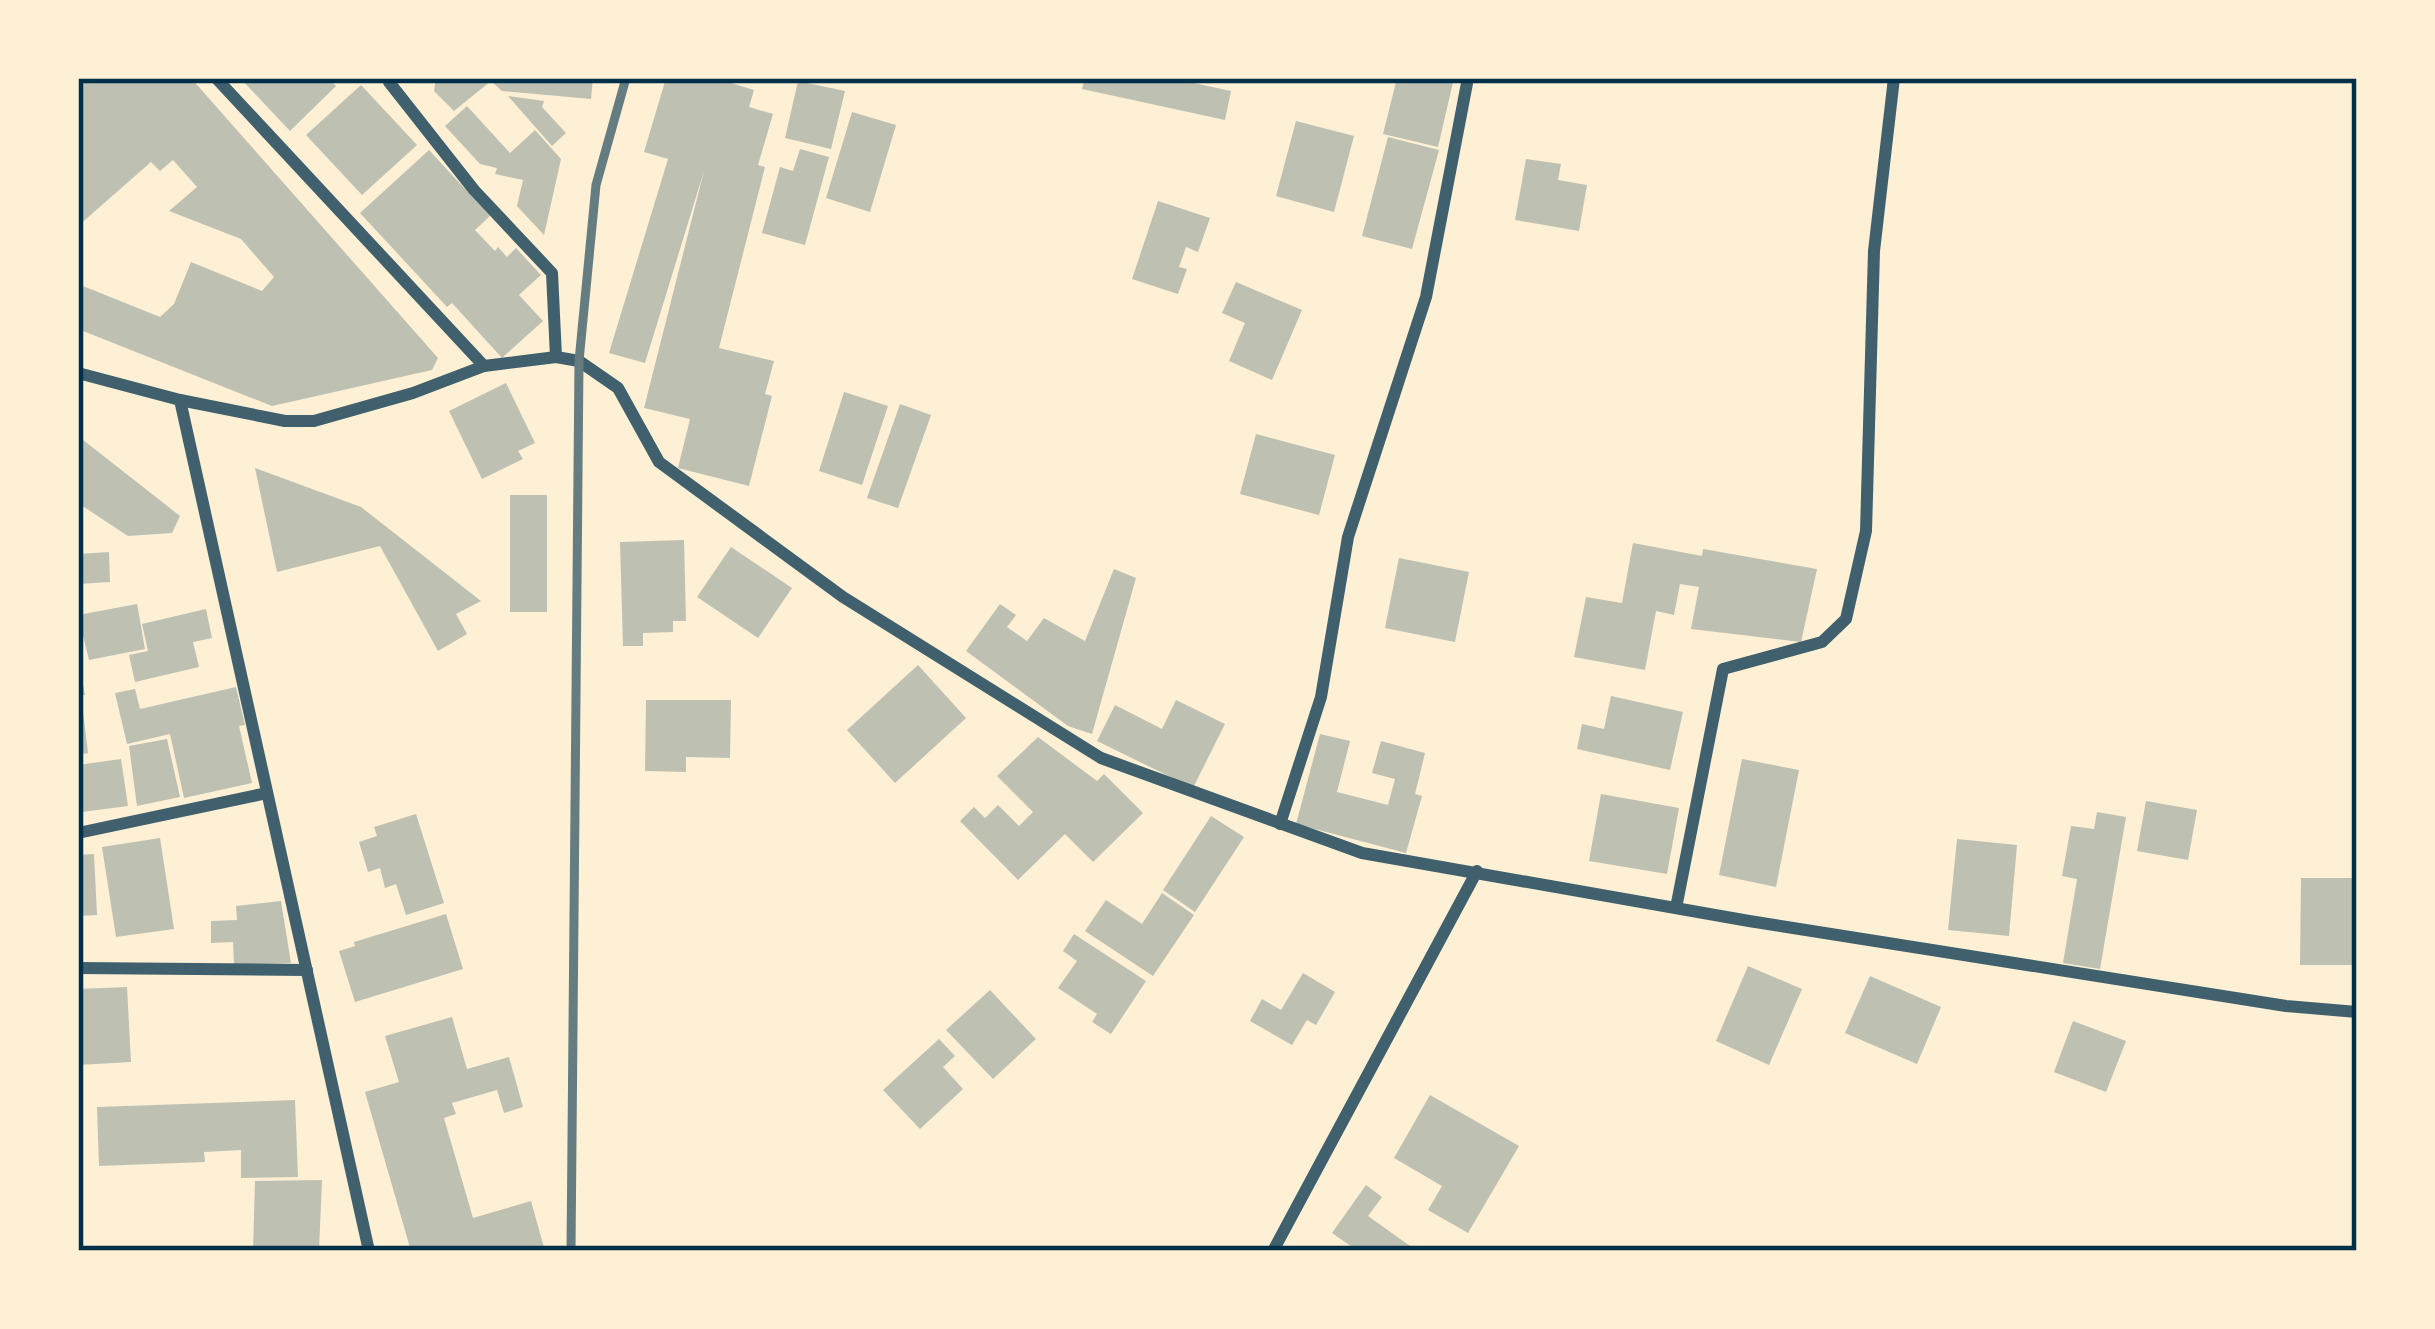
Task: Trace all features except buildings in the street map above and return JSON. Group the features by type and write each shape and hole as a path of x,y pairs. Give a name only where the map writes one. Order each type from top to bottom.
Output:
{"street":[{"path":"216,78 484,366"},
{"path":"1280,824 1321,697 1348,537 1426,297 1468,78"},
{"path":"1676,908 1723,669 1822,642 1846,619 1866,531 1874,251 1894,78"},
{"path":"388,82 474,190 552,273 556,357"},
{"path":"78,373 180,400 286,421 314,421 413,393 484,366 556,357 579,361 618,388 659,462 843,597 1101,758 1280,824 1362,853 1676,908 2286,1006 2357,1012"},
{"path":"180,400 369,1251"},
{"path":"78,833 267,793"},
{"path":"1273,1251 1477,872"},
{"path":"78,968 307,970"}],"railway":[{"path":"571,1251 579,361 596,185 626,78"}]}
